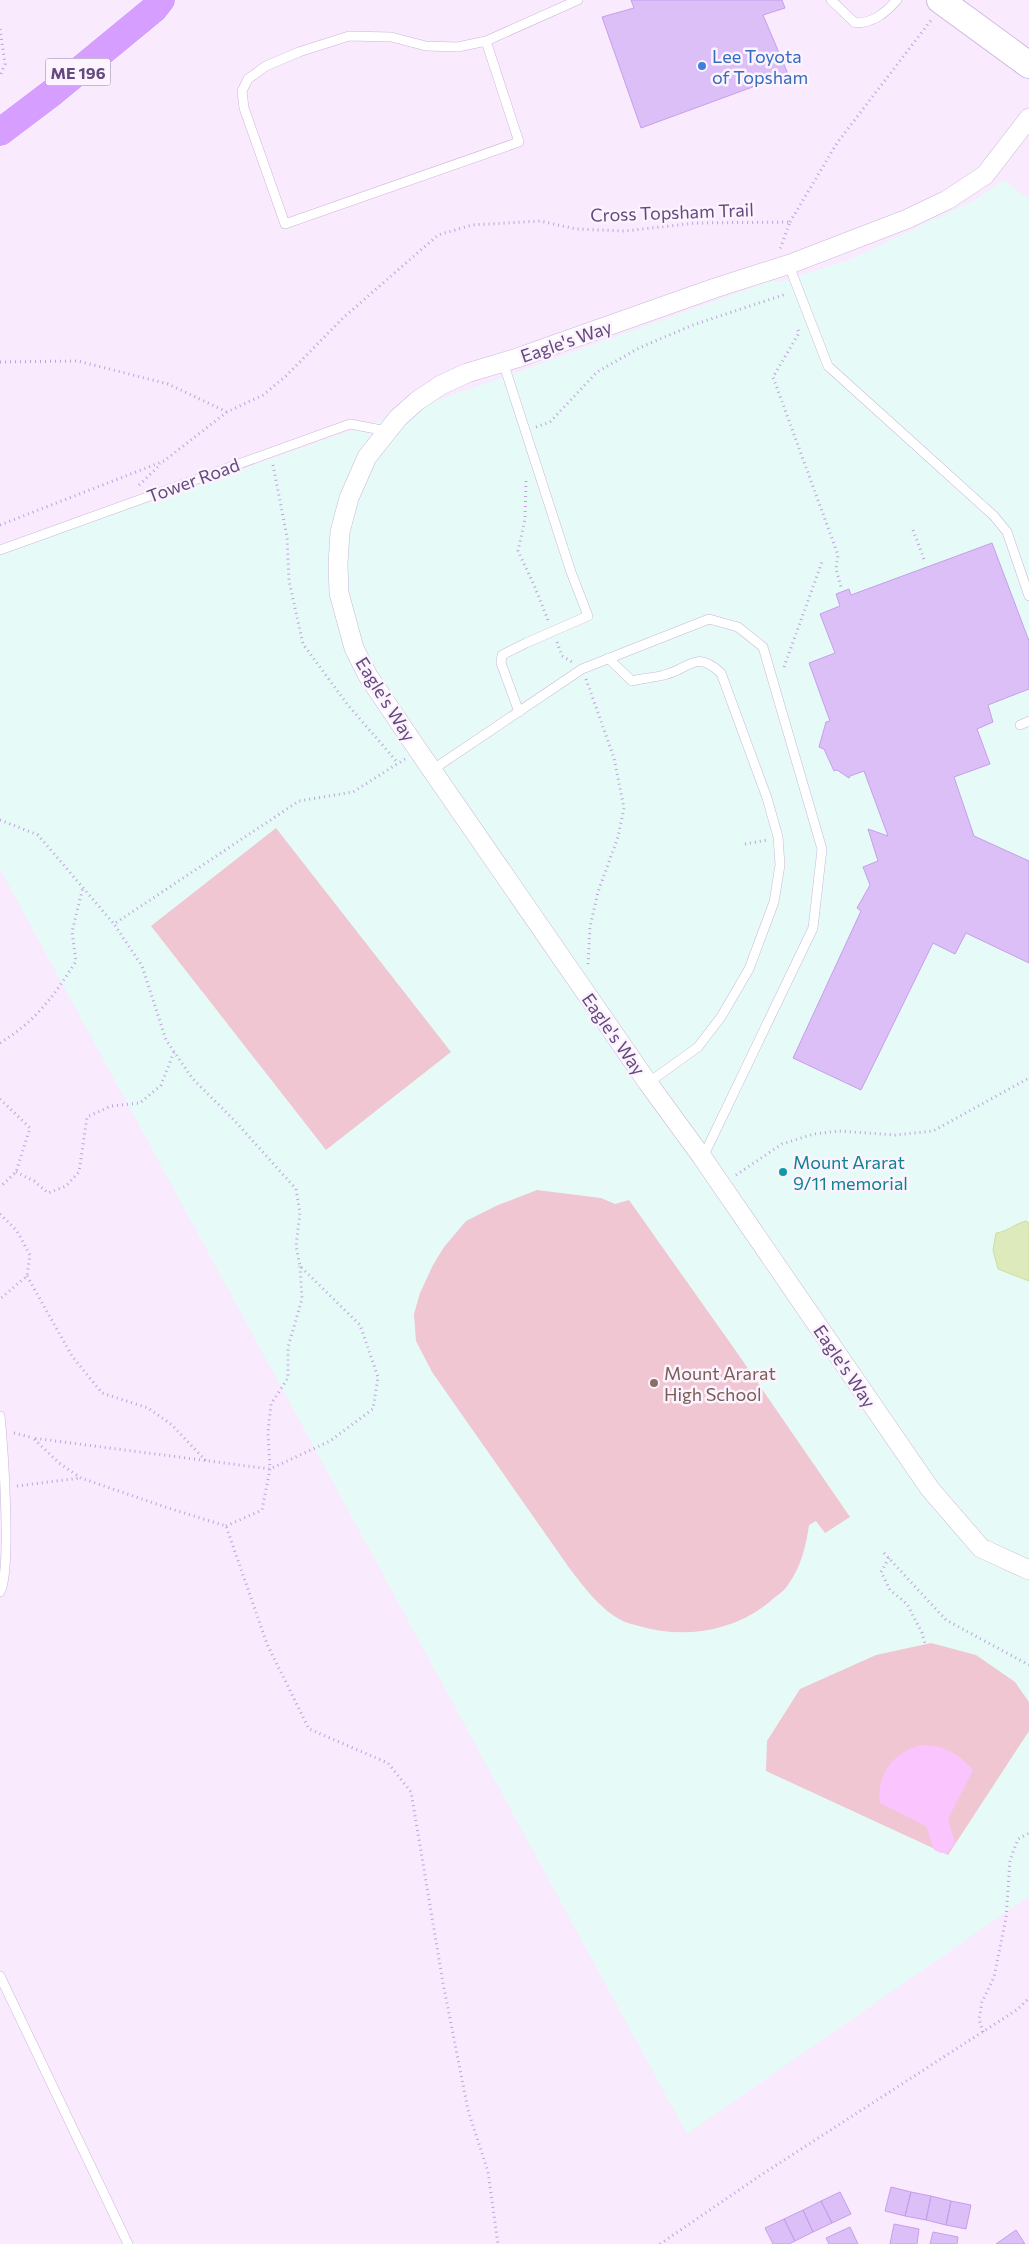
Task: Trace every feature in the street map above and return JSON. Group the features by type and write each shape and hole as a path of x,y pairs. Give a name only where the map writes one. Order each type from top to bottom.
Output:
{"highway":[{"name":"ME 196","path":"0,132 53,92 162,3"}],"main road":[{"path":"936,9 1029,65"}],"street":[{"name":"Eagle's Way","path":"1029,118 985,175 967,188 907,219 788,269 715,288 467,373 441,385 417,401 387,431 367,457 349,498 340,532 338,564 339,594 354,648 368,676 418,750 648,1083 702,1157 930,1489 981,1548 1029,1570"}],"lane":[{"path":"486,41 519,142 285,224 244,108 242,91 248,79 266,66 299,52 349,36 391,37 426,46 458,47 486,41 578,2 578,0"},
{"path":"831,0 856,23 866,23 878,18 897,0"},
{"path":"788,269 828,366 994,516 1007,532 1029,596"},
{"path":"502,362 526,430 571,572 588,616 502,655 501,663 519,712"},
{"name":"Tower Road","path":"0,550 350,424 387,431"},
{"path":"432,770 582,669 709,618 738,627 763,647 822,849 813,928 702,1157"},
{"path":"608,658 632,681 665,675 696,661 710,663 721,673 778,837 780,865 774,902 749,969 721,1016 698,1047 648,1083"},
{"path":"0,1416 6,1550 4,1586 0,1592"},
{"path":"0,1976 128,2244"}],"path":[{"path":"790,302 785,286 788,269 777,256 790,222 837,143 936,9"},
{"path":"0,29 5,64 0,76"},
{"name":"Cross Topsham Trail","path":"0,525 164,461 227,412 263,395 286,376 342,318 438,235 472,225 540,221 576,229 625,231 696,223 790,222"},
{"path":"526,430 550,422 597,372 638,348 693,325 787,294"},
{"path":"797,326 799,334 773,377 838,555 836,569 841,588"},
{"path":"0,362 78,361 168,384 227,412"},
{"path":"271,452 287,537 289,580 303,644 347,704 398,763"},
{"path":"526,477 525,520 518,551 534,585 562,656 582,669 614,758 624,808 618,837 598,892 590,927 588,969"},
{"path":"913,530 925,562"},
{"path":"783,669 822,562"},
{"path":"114,924 299,801 353,792 418,750"},
{"path":"0,820 38,835 114,924 142,966 166,1040 192,1078 235,1121 296,1189 300,1213 296,1246 300,1266 302,1299 288,1347 288,1378 271,1404 268,1432 270,1469 262,1510 226,1526 168,1508 81,1478 59,1463 33,1438"},
{"path":"0,1043 35,1016 56,994 76,961 72,932 83,887"},
{"path":"16,1172 34,1181 48,1193 66,1186 79,1172 87,1117 110,1106 140,1103 161,1085 174,1052"},
{"path":"735,1175 782,1144 814,1134 839,1131 895,1135 933,1131 1029,1078"},
{"path":"0,1099 30,1128 16,1172 0,1187"},
{"path":"0,1214 16,1230 30,1255 27,1276 72,1356 102,1393 148,1408 172,1425 206,1460"},
{"path":"2,1430 33,1438 270,1469 330,1441 373,1409 378,1377 360,1325 300,1266"},
{"path":"0,1299 27,1276"},
{"path":"4,1488 81,1478"},
{"path":"226,1526 268,1644 309,1729 388,1763 411,1792 443,1984 468,2110 488,2172 498,2244"},
{"path":"884,1553 946,1620 1029,1665"},
{"path":"889,1558 881,1572 890,1590 907,1604 922,1633 925,1644"},
{"path":"983,2032 979,2019 982,2002 994,1977 1006,1918 1010,1860 1018,1839 1029,1832"},
{"path":"660,2244 761,2175 1018,2009 1029,1998"}],"shaded area":[{"name":"Mount Ararat High School","path":"1003,180 1029,199 1029,1896 687,2134 0,869 0,554 771,281 780,282 851,259 975,200"},
{"path":"276,828 451,1052 326,1150 151,926"},
{"path":"537,1190 601,1198 615,1204 629,1200 850,1517 825,1533 816,1521 809,1525 800,1564 787,1587 760,1609 744,1618 710,1630 674,1632 627,1623 606,1610 570,1569 432,1372 416,1341 414,1314 420,1293 444,1247 466,1221 498,1205"},
{"path":"1026,1221 1029,1223 1029,1281 998,1269 993,1250 996,1233"},
{"path":"931,1643 976,1655 1015,1682 1029,1702 1029,1731 948,1855 766,1771 767,1741 800,1689 876,1655"}],"sand":[{"path":"920,1745 936,1746 956,1754 973,1770 948,1819 955,1843 947,1853 934,1850 926,1826 880,1803 881,1782 889,1766 902,1753"}],"building":[{"name":"Lee Toyota of Topsham","path":"631,0 782,0 785,8 763,15 788,74 641,128 602,17 634,8"},
{"path":"992,543 1029,641 1029,689 988,705 993,722 977,729 990,764 954,777 974,836 1029,861 1029,963 966,933 955,954 933,943 861,1090 793,1058 861,911 857,908 870,885 863,867 878,861 868,829 888,836 864,771 849,778 837,770 834,771 824,749 819,747 826,722 830,721 809,663 835,653 820,614 840,606 836,594 849,589 851,595"},
{"path":"891,2187 911,2192 905,2216 885,2211"},
{"path":"840,2192 851,2214 832,2223 821,2201"},
{"path":"911,2192 931,2196 926,2220 905,2216"},
{"path":"931,2196 951,2201 946,2225 926,2220"},
{"path":"821,2201 832,2223 813,2232 803,2210"},
{"path":"951,2201 971,2205 966,2229 946,2225"},
{"path":"803,2210 813,2232 795,2241 784,2219"},
{"path":"784,2219 795,2241 789,2244 773,2244 765,2228"},
{"path":"894,2224 919,2229 917,2244 890,2244"},
{"path":"850,2227 858,2244 829,2244 826,2238"},
{"path":"1016,2230 1025,2244 996,2244"},
{"path":"933,2232 958,2237 957,2244 930,2244"}],"place":[{"name":"Lee Toyota of Topsham","path":"702,66"},
{"name":"Mount Ararat 9/11 memorial","path":"783,1172"},
{"name":"Mount Ararat High School","path":"654,1383"}]}
